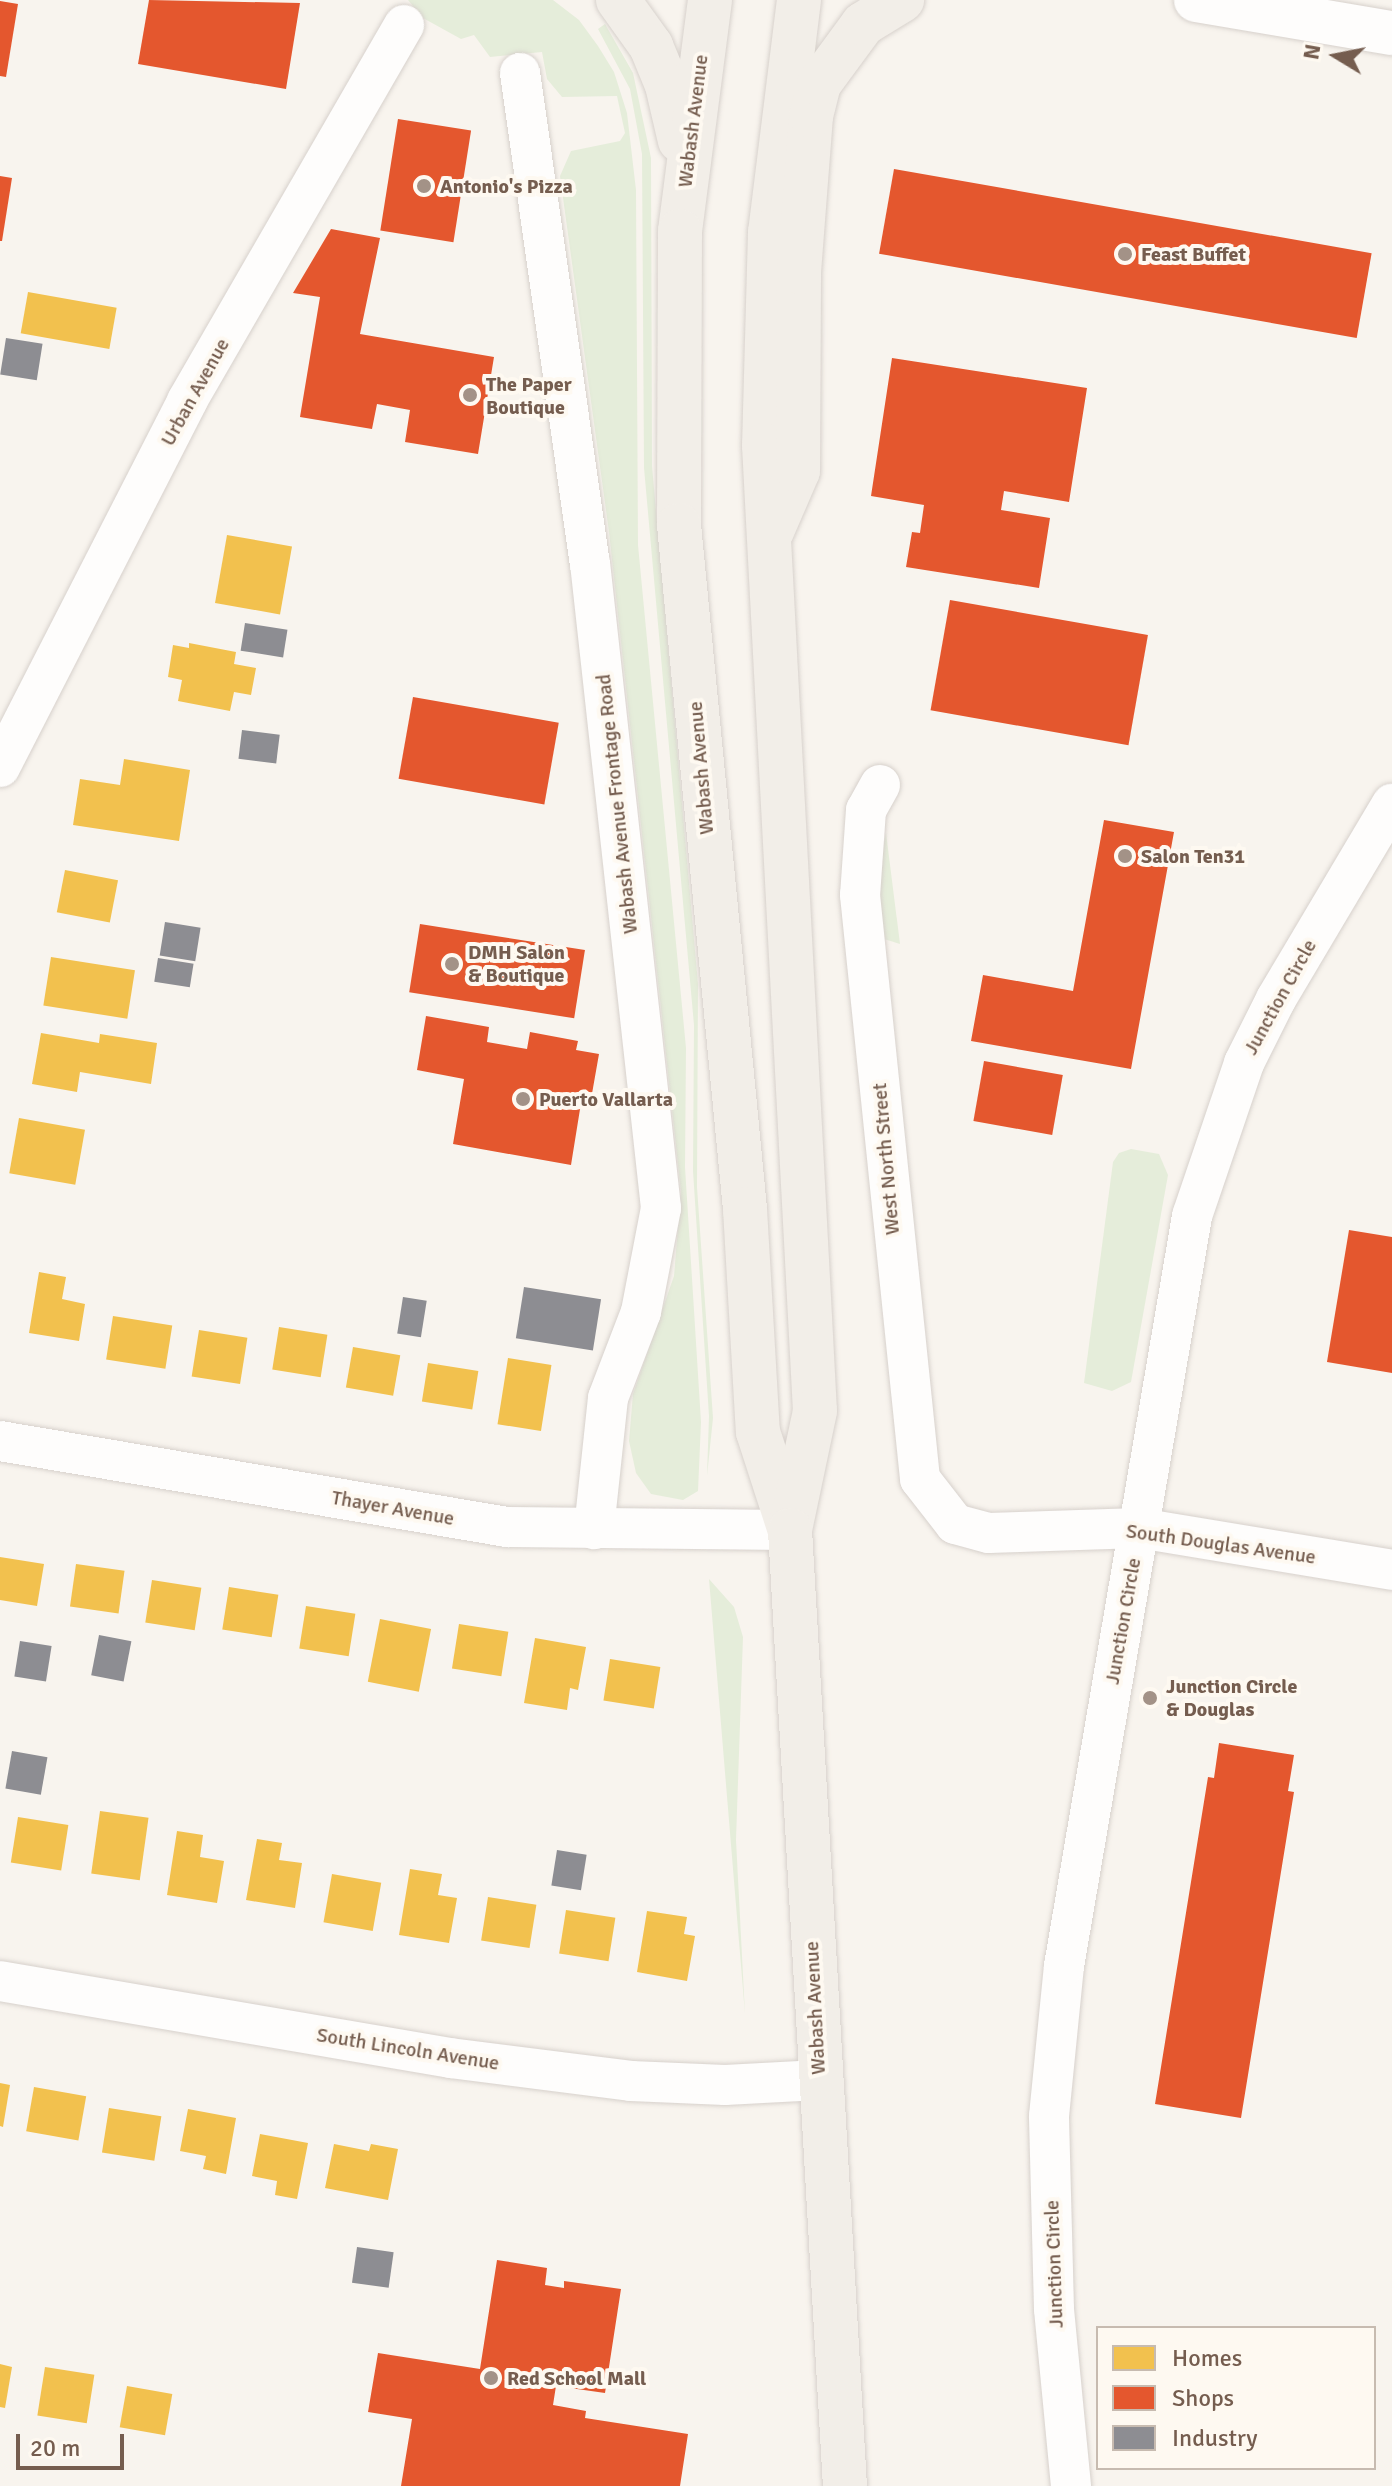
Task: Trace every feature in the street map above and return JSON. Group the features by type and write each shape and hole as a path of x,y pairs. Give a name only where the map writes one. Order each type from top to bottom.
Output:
{"main road":[{"path":"618,0 651,46 667,85 680,141 681,215"},
{"name":"Wabash Avenue","path":"710,0 681,215 679,525 745,1209 758,1432 790,1530"},
{"name":"Wabash Avenue","path":"799,0 781,116 765,321 768,541 815,1411 790,1530 819,2080 845,2486"},
{"path":"768,541 798,471 798,287 816,94 851,37 880,11 902,0"},
{"path":"1196,0 1392,33"}],"street":[{"name":"Urban Avenue","path":"0,767 187,401 404,25"},
{"name":"Wabash Avenue Frontage Road","path":"520,73 590,563 661,1208 641,1312 608,1398 594,1529"},
{"name":"West North Street","path":"880,785 866,810 860,895 896,1280 920,1479 955,1524"},
{"name":"Junction Circle","path":"1071,2486 1054,2309 1049,2116 1064,1966 1192,1216 1217,1137 1276,999 1392,804"},
{"name":"Thayer Avenue","path":"0,1441 507,1527 790,1530"},
{"name":"South Douglas Avenue","path":"955,1524 989,1533 1139,1528 1392,1570"},
{"name":"South Lincoln Avenue","path":"0,1981 450,2058 631,2081 725,2085 819,2080"}],"green space":[{"path":"408,0 553,0 579,20 598,46 614,72 627,113 636,190 638,545 686,1048 685,1167 701,1422 698,1491 683,1500 651,1494 636,1473 629,1441 633,1394 674,1276 681,1192 609,532 560,176 571,151 620,141 625,133 617,96 562,97 547,79 542,52 490,57 474,35 461,39 423,18"},
{"path":"605,24 633,73 651,158 652,466 698,984 697,1187 713,1418 707,1476 709,1416 693,1171 694,1025 644,468 642,154 630,89 598,29"},
{"path":"886,833 900,944 881,938 876,881"},
{"path":"1131,1149 1159,1154 1168,1175 1131,1382 1112,1391 1084,1383 1113,1162 1119,1153"},
{"path":"709,1579 734,1607 743,1637 736,1840 745,2014"}],"building: Homes":[{"path":"28,292 117,308 109,349 21,333"},
{"path":"227,535 292,546 280,614 215,603"},
{"path":"189,643 236,652 234,664 256,668 251,695 234,692 230,711 178,701 182,680 168,677 173,645 189,648"},
{"path":"124,759 190,770 179,841 73,825 80,779 120,785"},
{"path":"65,870 118,880 110,923 57,912"},
{"path":"51,957 135,970 127,1019 43,1005"},
{"path":"41,1033 99,1043 100,1034 157,1043 151,1084 80,1072 77,1092 32,1084"},
{"path":"19,1118 85,1130 75,1185 9,1173"},
{"path":"39,1272 66,1277 62,1299 85,1304 79,1341 29,1333"},
{"path":"113,1316 172,1325 165,1369 106,1359"},
{"path":"279,1327 327,1335 321,1377 272,1369"},
{"path":"199,1330 247,1338 240,1384 192,1376"},
{"path":"353,1347 400,1355 393,1396 346,1387"},
{"path":"508,1358 551,1365 541,1431 498,1424"},
{"path":"428,1363 478,1371 472,1409 422,1402"},
{"path":"0,1557 44,1564 37,1606 0,1600"},
{"path":"76,1564 125,1571 119,1613 70,1607"},
{"path":"152,1580 201,1588 195,1630 145,1622"},
{"path":"229,1587 278,1595 272,1637 222,1629"},
{"path":"306,1606 355,1614 349,1656 299,1648"},
{"path":"380,1619 431,1629 419,1692 368,1682"},
{"path":"459,1624 508,1632 501,1676 452,1668"},
{"path":"535,1638 586,1647 578,1690 570,1688 567,1710 524,1703"},
{"path":"610,1659 660,1667 654,1708 603,1700"},
{"path":"100,1811 149,1818 140,1880 91,1873"},
{"path":"18,1817 68,1825 61,1870 11,1862"},
{"path":"177,1831 203,1835 200,1857 224,1861 217,1903 167,1895"},
{"path":"257,1839 282,1843 279,1860 302,1863 295,1908 246,1900"},
{"path":"410,1869 442,1874 438,1895 457,1898 449,1943 399,1935"},
{"path":"332,1874 381,1883 373,1931 323,1922"},
{"path":"488,1897 536,1905 530,1948 481,1940"},
{"path":"566,1910 615,1918 609,1961 559,1953"},
{"path":"647,1911 687,1917 684,1934 695,1936 687,1981 637,1972"},
{"path":"0,2083 10,2085 3,2127 0,2126"},
{"path":"34,2087 86,2096 78,2141 26,2131"},
{"path":"109,2108 161,2116 154,2161 102,2152"},
{"path":"188,2109 236,2118 226,2174 203,2169 206,2156 180,2151"},
{"path":"260,2134 308,2143 297,2199 275,2195 277,2181 252,2176"},
{"path":"334,2144 369,2151 371,2144 398,2149 388,2200 325,2188"},
{"path":"0,2364 12,2367 5,2408 0,2407"},
{"path":"45,2367 94,2375 87,2423 37,2415"},
{"path":"127,2386 172,2394 165,2435 120,2427"}],"building: Shops":[{"path":"149,0 300,3 286,89 138,64"},
{"path":"0,1 18,4 6,77 0,76"},
{"path":"398,119 471,131 453,242 380,231"},
{"path":"894,169 1372,253 1357,338 879,254"},
{"path":"0,176 12,178 2,241 0,241"},
{"path":"331,229 380,238 360,334 494,357 478,454 405,442 410,410 377,404 372,429 300,417 320,297 293,293"},
{"path":"892,358 1087,388 1069,502 1004,491 1001,510 1050,518 1039,588 906,567 912,532 920,533 924,505 871,496"},
{"path":"950,600 1148,635 1128,745 931,710"},
{"path":"413,697 559,723 544,804 399,779"},
{"path":"1104,820 1174,832 1131,1069 971,1041 983,975 1073,991"},
{"path":"420,924 585,950 574,1018 409,992"},
{"path":"426,1016 489,1027 487,1042 527,1049 530,1032 578,1041 576,1050 599,1054 590,1105 581,1103 571,1165 453,1144 464,1079 417,1070"},
{"path":"984,1061 1063,1075 1052,1135 973,1121"},
{"path":"1349,1230 1392,1237 1392,1373 1327,1362"},
{"path":"1219,1743 1294,1755 1288,1791 1294,1792 1241,2118 1155,2104 1208,1777 1214,1778"},
{"name":"Red School Mall","path":"497,2260 547,2268 545,2285 564,2288 564,2281 621,2289 605,2393 556,2386 553,2405 586,2411 585,2418 688,2434 680,2486 401,2486 412,2419 368,2412 378,2353 480,2369"}],"building: Industry":[{"path":"6,338 43,344 37,380 0,375"},
{"path":"245,623 287,630 283,657 241,651"},
{"path":"242,730 280,735 276,763 238,759"},
{"path":"165,922 201,928 195,961 160,956"},
{"path":"158,958 194,964 190,987 154,982"},
{"path":"524,1287 601,1299 593,1351 516,1338"},
{"path":"403,1297 427,1301 421,1337 397,1334"},
{"path":"99,1635 131,1641 124,1682 91,1675"},
{"path":"20,1641 52,1646 46,1682 14,1677"},
{"path":"12,1751 47,1757 41,1795 5,1788"},
{"path":"557,1850 587,1855 581,1890 551,1886"},
{"path":"357,2247 394,2252 389,2288 352,2283"}],"place":[{"name":"Antonio's Pizza","path":"424,186"},
{"name":"Feast Buffet","path":"1125,254"},
{"name":"The Paper Boutique","path":"470,395"},
{"name":"Salon Ten31","path":"1125,856"},
{"name":"DMH Salon & Boutique","path":"452,964"},
{"name":"Puerto Vallarta","path":"523,1099"},
{"name":"Junction Circle & Douglas","path":"1150,1698"},
{"name":"Red School Mall","path":"491,2378"}]}
